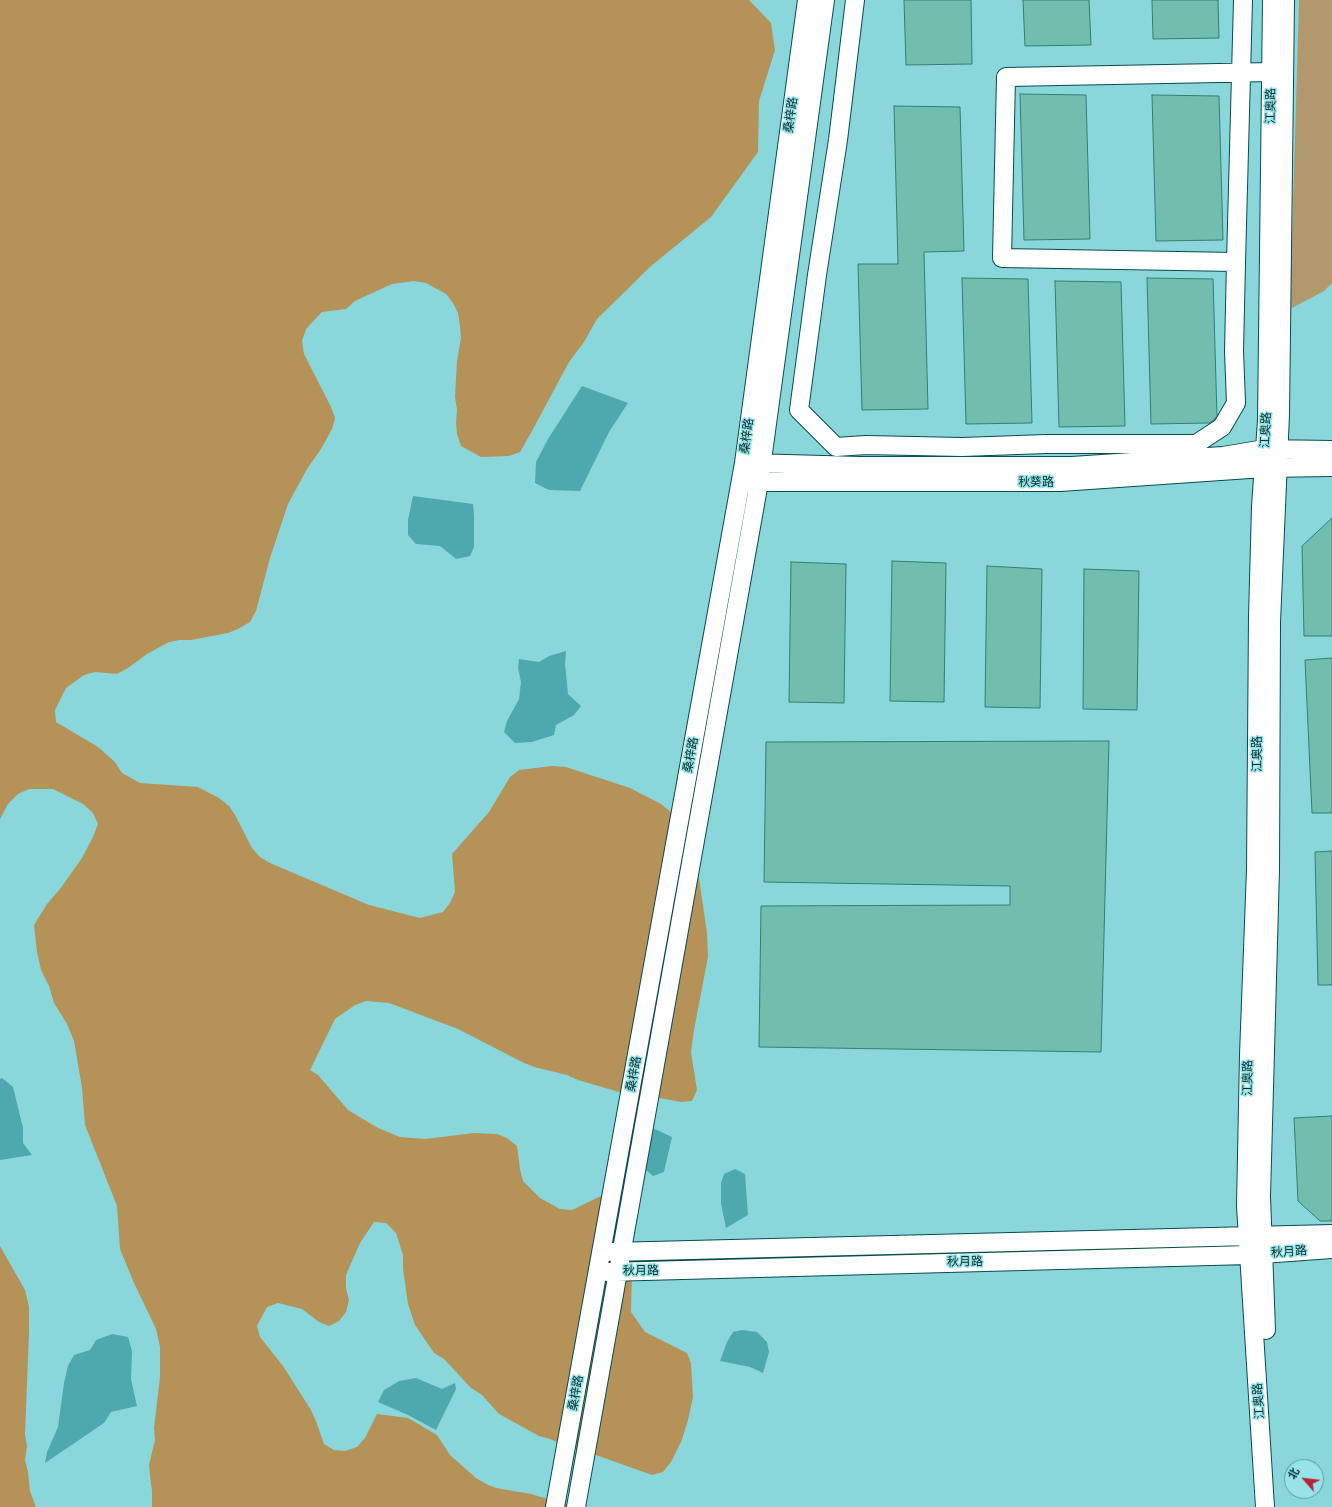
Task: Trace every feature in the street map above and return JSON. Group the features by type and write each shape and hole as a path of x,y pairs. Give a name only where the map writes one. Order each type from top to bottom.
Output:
{"street":[{"name":"桑梓路","path":"555,1507 740,482 755,470 807,0"},
{"name":"桑梓路","path":"576,1507 622,1252 755,470 825,0"},
{"path":"855,0 838,140 817,275 799,410 836,446 866,445 962,448 1046,444 1196,444 1222,427 1236,403 1234,351 1243,0"},
{"name":"江奥路","path":"1272,0 1267,420 1272,449"},
{"name":"江奥路","path":"1265,1507 1255,1236 1261,1196 1270,869 1271,467 1285,0"},
{"path":"1236,262 1002,258 1006,78 1272,72"},
{"name":"秋葵路","path":"755,470 1072,466 1223,456 1272,449 1332,450"},
{"name":"秋葵路","path":"755,470 1060,482 1271,467 1332,466"},
{"name":"秋月路","path":"602,1251 622,1252 1332,1234"},
{"name":"秋月路","path":"598,1272 1256,1255 1332,1249"},
{"name":"江奥路","path":"1256,1255 1275,1507"}],"shaded area":[{"path":"0,0 749,0 771,23 775,50 759,101 758,152 711,217 651,266 597,319 584,342 569,362 520,452 509,456 481,457 461,446 457,434 457,410 455,397 457,361 461,338 460,326 458,313 446,294 426,283 414,281 392,284 355,301 346,309 322,312 306,329 302,341 304,354 335,418 332,429 321,449 307,469 288,504 270,558 256,611 250,622 228,633 191,640 169,642 147,654 117,674 95,672 84,675 66,688 55,710 56,722 98,747 115,762 122,773 140,783 198,787 219,798 229,806 235,815 252,848 260,857 270,863 369,905 420,918 443,912 450,903 455,892 452,854 489,812 510,777 519,770 552,766 566,767 630,788 661,804 688,826 693,837 707,933 708,957 691,1052 697,1090 692,1101 681,1102 659,1098 636,1097 578,1080 567,1075 534,1067 458,1029 389,1003 366,1001 355,1005 335,1019 310,1070 318,1075 348,1110 378,1128 400,1137 425,1139 474,1133 497,1134 507,1138 517,1146 523,1181 540,1198 560,1209 572,1210 605,1194 616,1196 625,1204 633,1227 631,1312 645,1332 687,1353 691,1363 693,1397 688,1420 681,1442 671,1462 663,1472 652,1475 596,1455 583,1453 539,1436 499,1414 482,1395 471,1388 444,1359 434,1353 415,1325 408,1304 403,1269 403,1255 396,1233 386,1223 374,1222 360,1243 346,1275 346,1289 349,1300 346,1312 339,1321 329,1326 319,1322 302,1309 278,1303 267,1307 257,1326 260,1337 283,1366 311,1410 324,1444 334,1450 345,1451 357,1447 365,1438 377,1414 408,1418 437,1435 450,1455 476,1478 486,1484 496,1488 531,1494 574,1507 152,1507 152,1490 149,1465 155,1440 154,1428 160,1377 160,1347 156,1329 120,1249 117,1206 85,1125 82,1088 74,1041 67,1024 54,1003 49,986 41,970 34,925 47,904 60,889 82,858 98,824 93,813 83,804 53,789 29,789 18,794 8,804 0,819"},
{"path":"1299,0 1332,0 1332,283 1324,291 1290,309"},
{"path":"0,1246 25,1290 29,1307 25,1434 27,1446 25,1460 30,1491 36,1507 0,1507"}],"water":[{"path":"582,386 628,403 609,432 580,491 549,490 535,483 536,462 548,439"},
{"path":"413,496 473,504 474,547 470,556 456,559 440,546 416,544 408,535 408,520"},
{"path":"566,651 565,664 568,694 581,706 574,715 556,725 554,735 532,742 515,743 504,732 507,721 519,699 521,682 518,668 519,659 539,662 549,656"},
{"path":"2,1078 13,1087 23,1128 23,1143 32,1155 0,1160 0,1079"},
{"path":"644,1124 672,1137 664,1172 653,1176 640,1165 624,1145 626,1133"},
{"path":"735,1169 745,1174 748,1215 726,1228 721,1204 721,1183 724,1174"},
{"path":"742,1330 757,1332 767,1342 769,1352 763,1373 750,1367 720,1361 727,1342 733,1332"},
{"path":"112,1334 128,1337 132,1351 131,1379 137,1406 111,1412 104,1423 45,1463 47,1452 58,1427 68,1366 74,1355 90,1350 96,1340"},
{"path":"416,1378 442,1389 455,1383 456,1389 436,1430 408,1415 378,1402 384,1390 399,1381"}],"building":[{"path":"904,0 971,0 972,64 906,65"},
{"path":"1023,0 1089,0 1091,45 1025,46"},
{"path":"1152,0 1218,0 1219,38 1153,39"},
{"path":"1020,94 1086,95 1090,239 1024,240"},
{"path":"1152,95 1219,96 1223,240 1156,241"},
{"path":"894,106 960,107 964,251 924,252 928,409 862,410 858,264 898,264"},
{"path":"962,278 1028,279 1032,423 966,424"},
{"path":"1147,278 1213,279 1217,416 1209,423 1151,424"},
{"path":"1055,281 1121,282 1125,426 1059,427"},
{"path":"1332,518 1332,636 1304,636 1302,546"},
{"path":"892,561 946,563 944,702 890,701"},
{"path":"791,562 846,564 844,703 789,702"},
{"path":"987,566 1042,569 1040,708 985,707"},
{"path":"1084,569 1139,571 1137,710 1083,709"},
{"path":"1332,658 1332,813 1312,813 1305,660"},
{"path":"1109,741 1101,1052 759,1047 761,906 1010,905 1010,886 764,882 766,742"},
{"path":"1332,851 1332,985 1318,985 1315,852"},
{"path":"1332,1116 1332,1221 1320,1221 1298,1201 1294,1118"}]}
